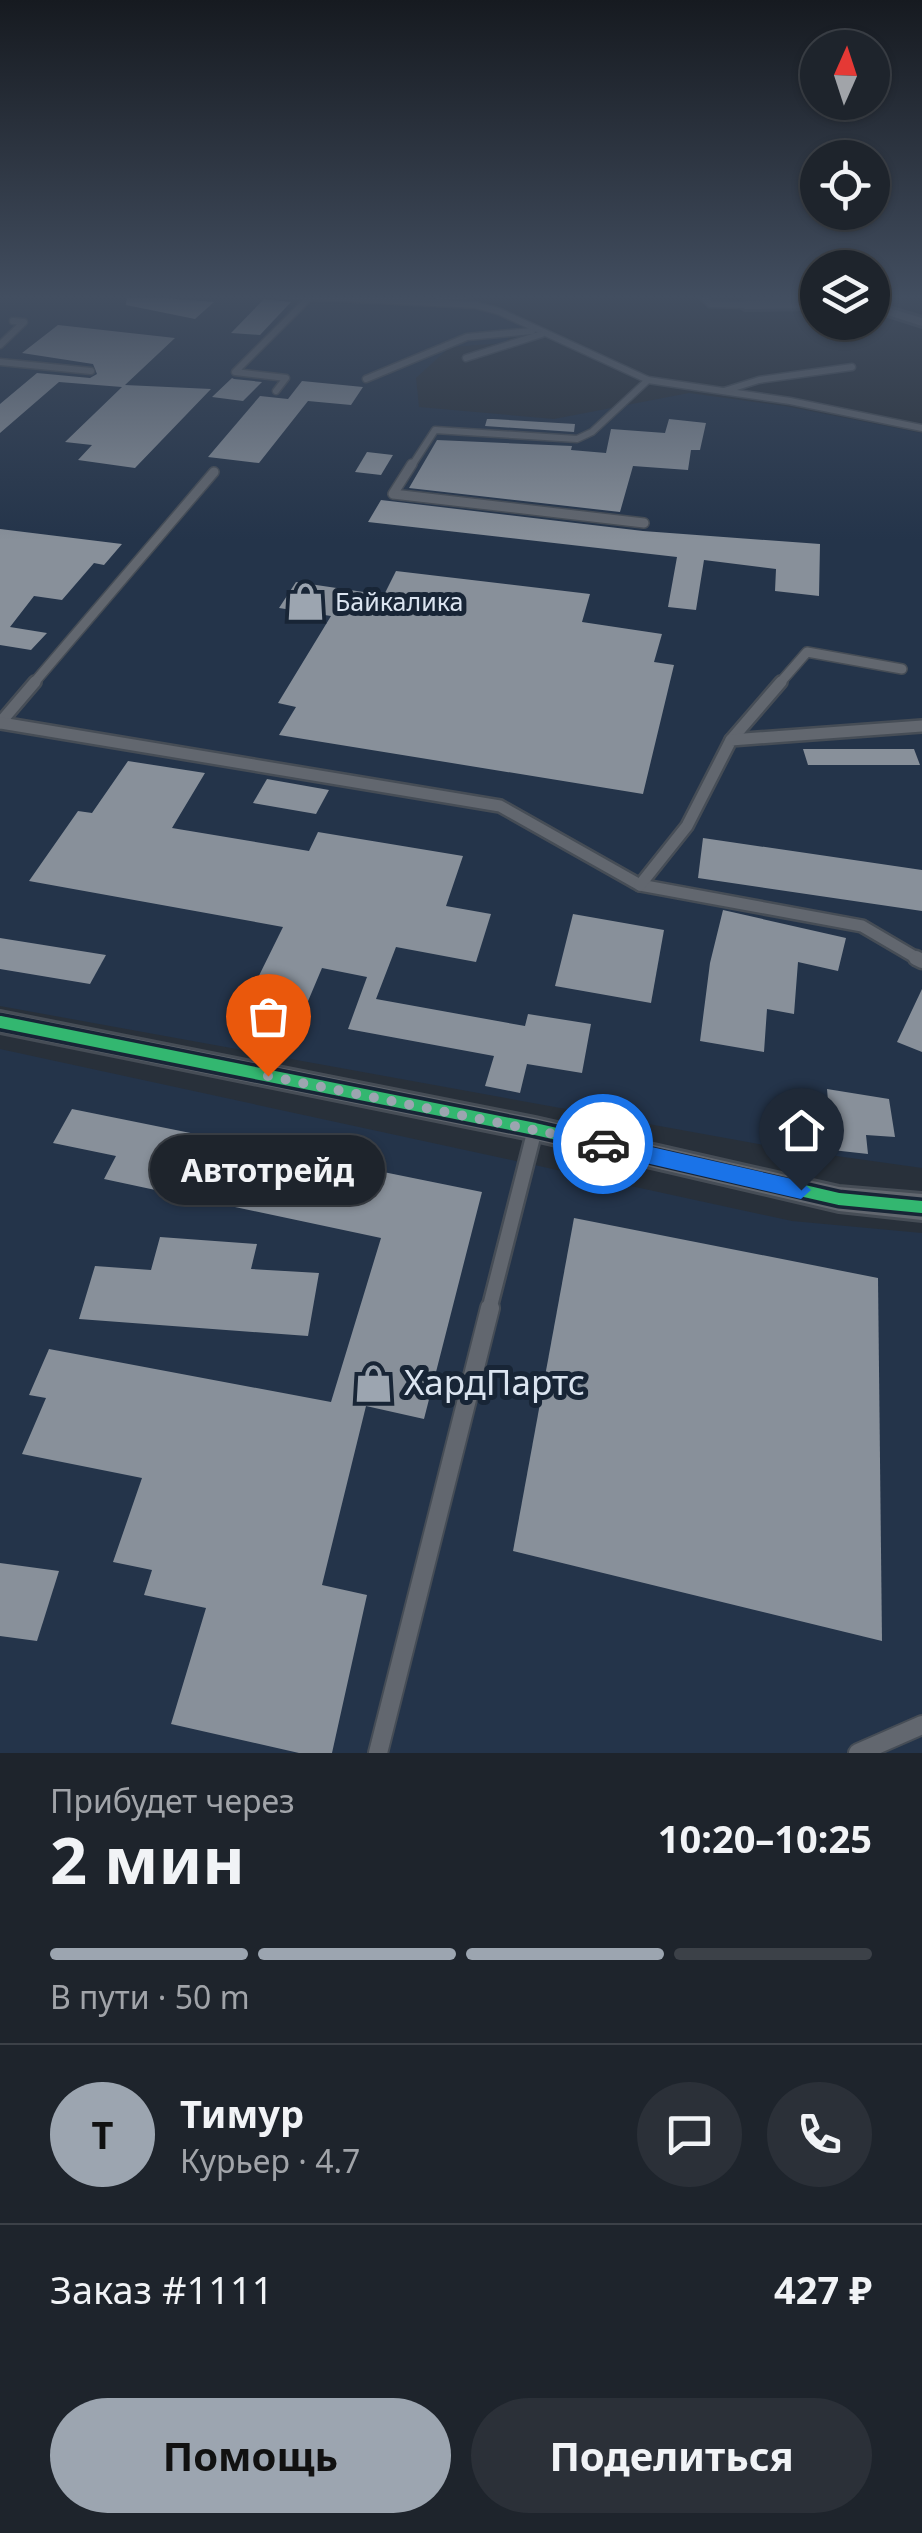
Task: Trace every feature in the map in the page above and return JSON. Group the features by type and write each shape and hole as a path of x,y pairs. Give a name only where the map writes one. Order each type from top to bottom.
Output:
{"street":[{"path":"0,1022 535,1129 839,1198 922,1207"}],"lane":[{"path":"276,377 286,378 276,392"},
{"path":"366,380 373,377"},
{"path":"641,377 922,428"},
{"path":"720,392 783,377"},
{"path":"644,522 393,494 436,430 577,439 592,432 648,380"},
{"path":"0,723 214,472"},
{"path":"640,885 687,826 730,740 807,652 902,669"},
{"path":"0,723 500,806 640,885 862,926 922,961"},
{"path":"730,740 922,726"},
{"path":"378,1753 535,1129"},
{"path":"858,1753 922,1725"}],"shaded area":[{"path":"0,377 417,377 419,407 554,419 689,393 785,406 922,433 922,1168 780,1148 0,1006"},
{"path":"0,1049 792,1221 922,1233 922,1753 0,1753"}],"building":[{"path":"32,377 134,377 125,385 211,389 135,468 78,460 92,445 65,442 122,387 59,382 0,433 0,404"},
{"path":"232,378 262,382 243,401 212,397"},
{"path":"302,381 363,387 351,405 308,401 259,463 208,457 260,396 288,399"},
{"path":"487,419 575,424 574,432 485,426"},
{"path":"669,419 706,423 700,450 691,450 688,470 633,466 620,512 409,488 437,440 572,446 571,450 606,453 611,429 665,433"},
{"path":"367,452 393,455 381,475 355,472"},
{"path":"381,500 643,531 820,544 819,596 775,591 776,569 704,560 696,610 668,607 677,557 368,522"},
{"path":"0,529 122,544 104,565 94,563 62,600 34,596 10,627 47,633 31,650 0,645"},
{"path":"396,571 590,594 582,622 662,634 654,662 674,665 643,794 279,735 296,707 278,703 331,616 279,608 296,582 384,595"},
{"path":"803,749 914,749 920,765 808,765"},
{"path":"128,761 205,773 172,828 309,851 318,832 463,856 446,906 491,914 476,962 396,947 376,999 525,1026 528,1014 591,1024 582,1073 527,1064 520,1093 485,1086 494,1056 348,1029 367,977 322,968 295,1032 237,1020 283,927 29,881 78,811 92,813"},
{"path":"267,779 329,790 316,814 253,803"},
{"path":"703,838 922,870 922,911 698,878"},
{"path":"723,910 846,938 838,971 798,962 794,1014 767,1009 764,1052 700,1041 710,963"},
{"path":"573,914 664,930 651,1003 555,986"},
{"path":"0,938 106,955 90,984 0,969"},
{"path":"922,989 922,1052 897,1042"},
{"path":"827,1089 889,1099 895,1137 866,1135 868,1154 832,1150"},
{"path":"72,1109 482,1192 424,1419 366,1406 322,1585 367,1595 332,1753 299,1753 171,1724 206,1608 144,1595 152,1570 113,1562 142,1478 22,1454 46,1398 29,1395 49,1349 331,1402 381,1238 104,1179 116,1156 53,1143"},
{"path":"574,1218 878,1278 882,1641 513,1551"},
{"path":"160,1237 257,1244 251,1269 319,1273 308,1336 79,1319 95,1266 151,1270"},
{"path":"0,1563 59,1571 37,1641 0,1636"}],"cycle path":[{"path":"0,1022 535,1129 839,1199 922,1207"}],"way so far":[{"path":"268,1076 603,1144"}],"place":[{"name":"Байкалика","path":"305,602"},
{"name":"Автотрейд","path":"268,1076"},
{"name":"ХардПартс","path":"374,1383"}],"route":[{"path":"603,1144 801,1190"}]}
